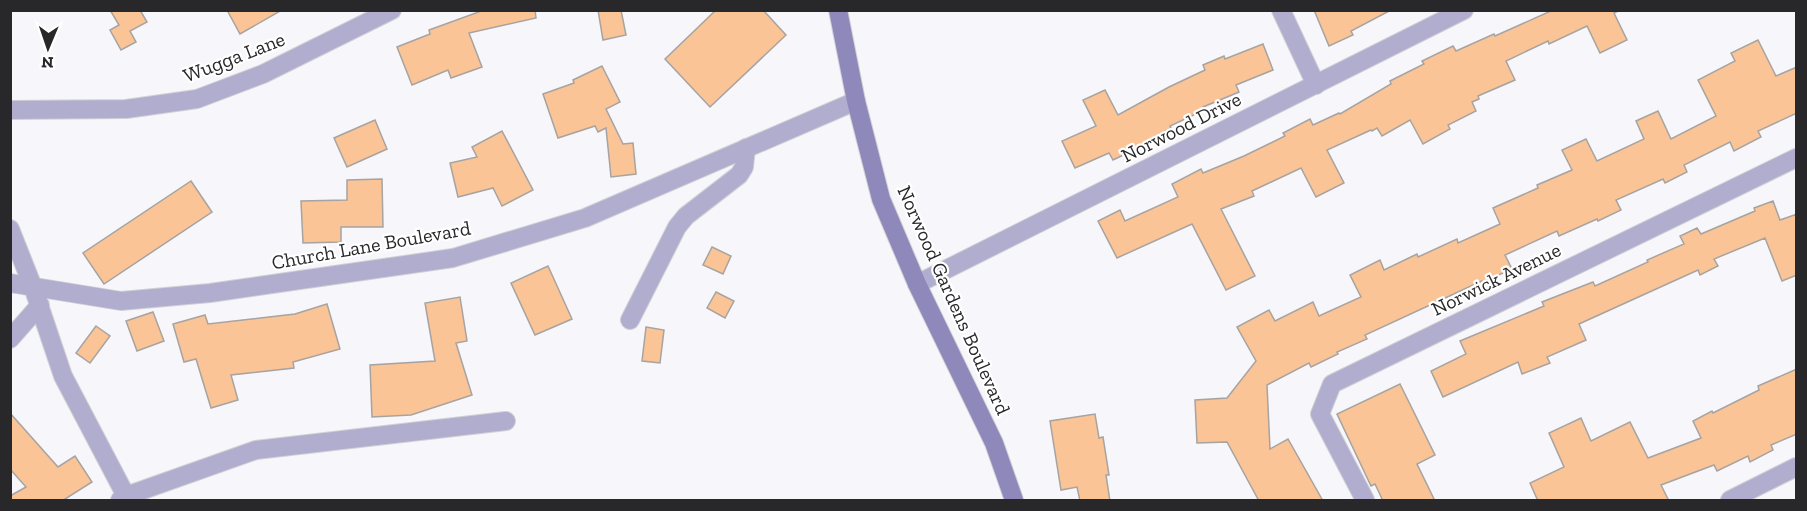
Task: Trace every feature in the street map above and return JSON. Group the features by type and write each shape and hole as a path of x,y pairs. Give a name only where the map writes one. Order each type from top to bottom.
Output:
{"street":[{"name":"Wugga Lane","path":"10,110 126,109 197,99 263,74 392,10"},
{"name":"Norwood Gardens Boulevard","path":"838,10 856,101 881,199 917,284 994,442 1014,501"},
{"path":"1281,10 1316,85"},
{"name":"Norwood Drive","path":"917,284 1464,10"},
{"name":"Church Lane Boulevard","path":"10,283 122,301 210,293 453,258 585,218 856,101"},
{"path":"630,320 677,227 686,216 739,175 744,168 746,148"},
{"name":"Norwick Avenue","path":"1365,501 1320,414 1332,384 1796,160"},
{"path":"10,229 40,305 63,376 123,498 256,450 506,421"},
{"path":"10,339 40,305"},
{"path":"1730,501 1796,468"}],"building":[{"path":"110,10 140,10 147,22 130,31 136,42 121,50 110,30 119,25"},
{"path":"227,10 282,10 240,34"},
{"path":"484,10 535,10 536,18 469,33 482,67 451,78 448,70 412,85 397,47 430,34 429,30"},
{"path":"598,10 621,10 626,35 603,40"},
{"path":"716,10 763,10 786,35 710,107 665,59"},
{"path":"1314,10 1391,10 1351,31 1353,35 1329,46"},
{"path":"1553,10 1620,10 1614,13 1627,40 1600,53 1587,26 1549,44 1548,41 1506,61 1515,80 1478,96 1479,99 1472,102 1476,111 1448,125 1450,129 1423,144 1410,120 1382,136 1377,128 1327,150 1344,183 1316,197 1301,168 1252,191 1254,196 1221,209 1255,276 1226,290 1192,224 1117,258 1098,221 1120,210 1125,221 1178,197 1172,184 1201,169 1203,173 1244,156 1285,136 1283,133 1310,119 1313,125 1340,114 1391,84 1390,81 1424,64 1422,61 1453,46 1456,51"},
{"path":"1758,40 1776,76 1797,67 1797,113 1758,131 1761,137 1734,151 1730,142 1684,165 1687,172 1665,183 1663,179 1616,200 1621,210 1559,236 1557,231 1505,255 1512,269 1365,335 1367,339 1337,352 1338,354 1311,367 1309,363 1267,385 1270,449 1288,439 1323,501 1259,501 1227,442 1197,443 1195,400 1227,398 1256,361 1237,327 1269,310 1275,321 1313,302 1319,316 1361,297 1350,275 1380,260 1384,270 1417,254 1418,257 1457,239 1458,243 1500,224 1493,208 1572,170 1562,150 1586,139 1597,161 1644,139 1636,121 1658,111 1671,139 1716,116 1698,80 1735,61 1731,53"},
{"path":"1263,44 1273,70 1236,85 1239,92 1203,107 1204,110 1170,126 1171,128 1134,150 1113,160 1109,153 1075,168 1062,141 1096,126 1083,100 1105,90 1118,115 1205,70 1203,65"},
{"path":"602,66 620,102 606,109 623,144 633,143 636,174 611,177 606,128 598,132 595,126 558,138 543,94 574,83 573,80"},
{"path":"375,120 387,149 347,167 334,138"},
{"path":"502,131 533,190 502,206 493,188 458,197 450,163 477,157 472,147"},
{"path":"382,179 383,227 341,227 341,242 303,243 301,201 347,200 347,180"},
{"path":"191,181 212,212 104,284 83,253"},
{"path":"1773,201 1780,220 1797,214 1797,275 1782,281 1765,238 1714,259 1718,266 1700,275 1698,270 1579,324 1586,340 1547,357 1550,363 1522,374 1518,362 1443,397 1431,371 1466,354 1460,341 1544,306 1542,302 1593,282 1595,286 1648,262 1647,260 1684,244 1680,236 1697,228 1701,234"},
{"path":"712,247 731,256 723,274 703,265"},
{"path":"548,266 572,319 535,335 511,283"},
{"path":"716,292 734,301 725,318 707,308"},
{"path":"460,297 467,341 456,343 472,395 411,415 372,417 370,365 435,361 425,303"},
{"path":"327,304 340,349 293,362 294,368 231,375 238,400 211,408 196,359 184,362 173,324 205,315 208,324 295,314"},
{"path":"153,312 164,341 137,351 126,321"},
{"path":"96,326 110,336 90,363 76,353"},
{"path":"646,327 664,330 660,363 642,361"},
{"path":"1797,369 1797,434 1771,445 1773,450 1750,462 1748,456 1717,471 1714,465 1661,485 1669,501 1538,501 1530,483 1564,467 1549,433 1581,418 1591,441 1630,422 1648,458 1701,438 1693,421 1759,390 1758,386"},
{"path":"1400,384 1435,455 1417,464 1435,501 1383,501 1375,484 1371,486 1337,414"},
{"path":"10,413 58,467 75,456 92,482 62,501 10,501 10,496 26,487 10,469"},
{"path":"1095,414 1099,438 1103,437 1109,475 1106,475 1110,501 1080,501 1077,487 1061,490 1050,421"}]}
